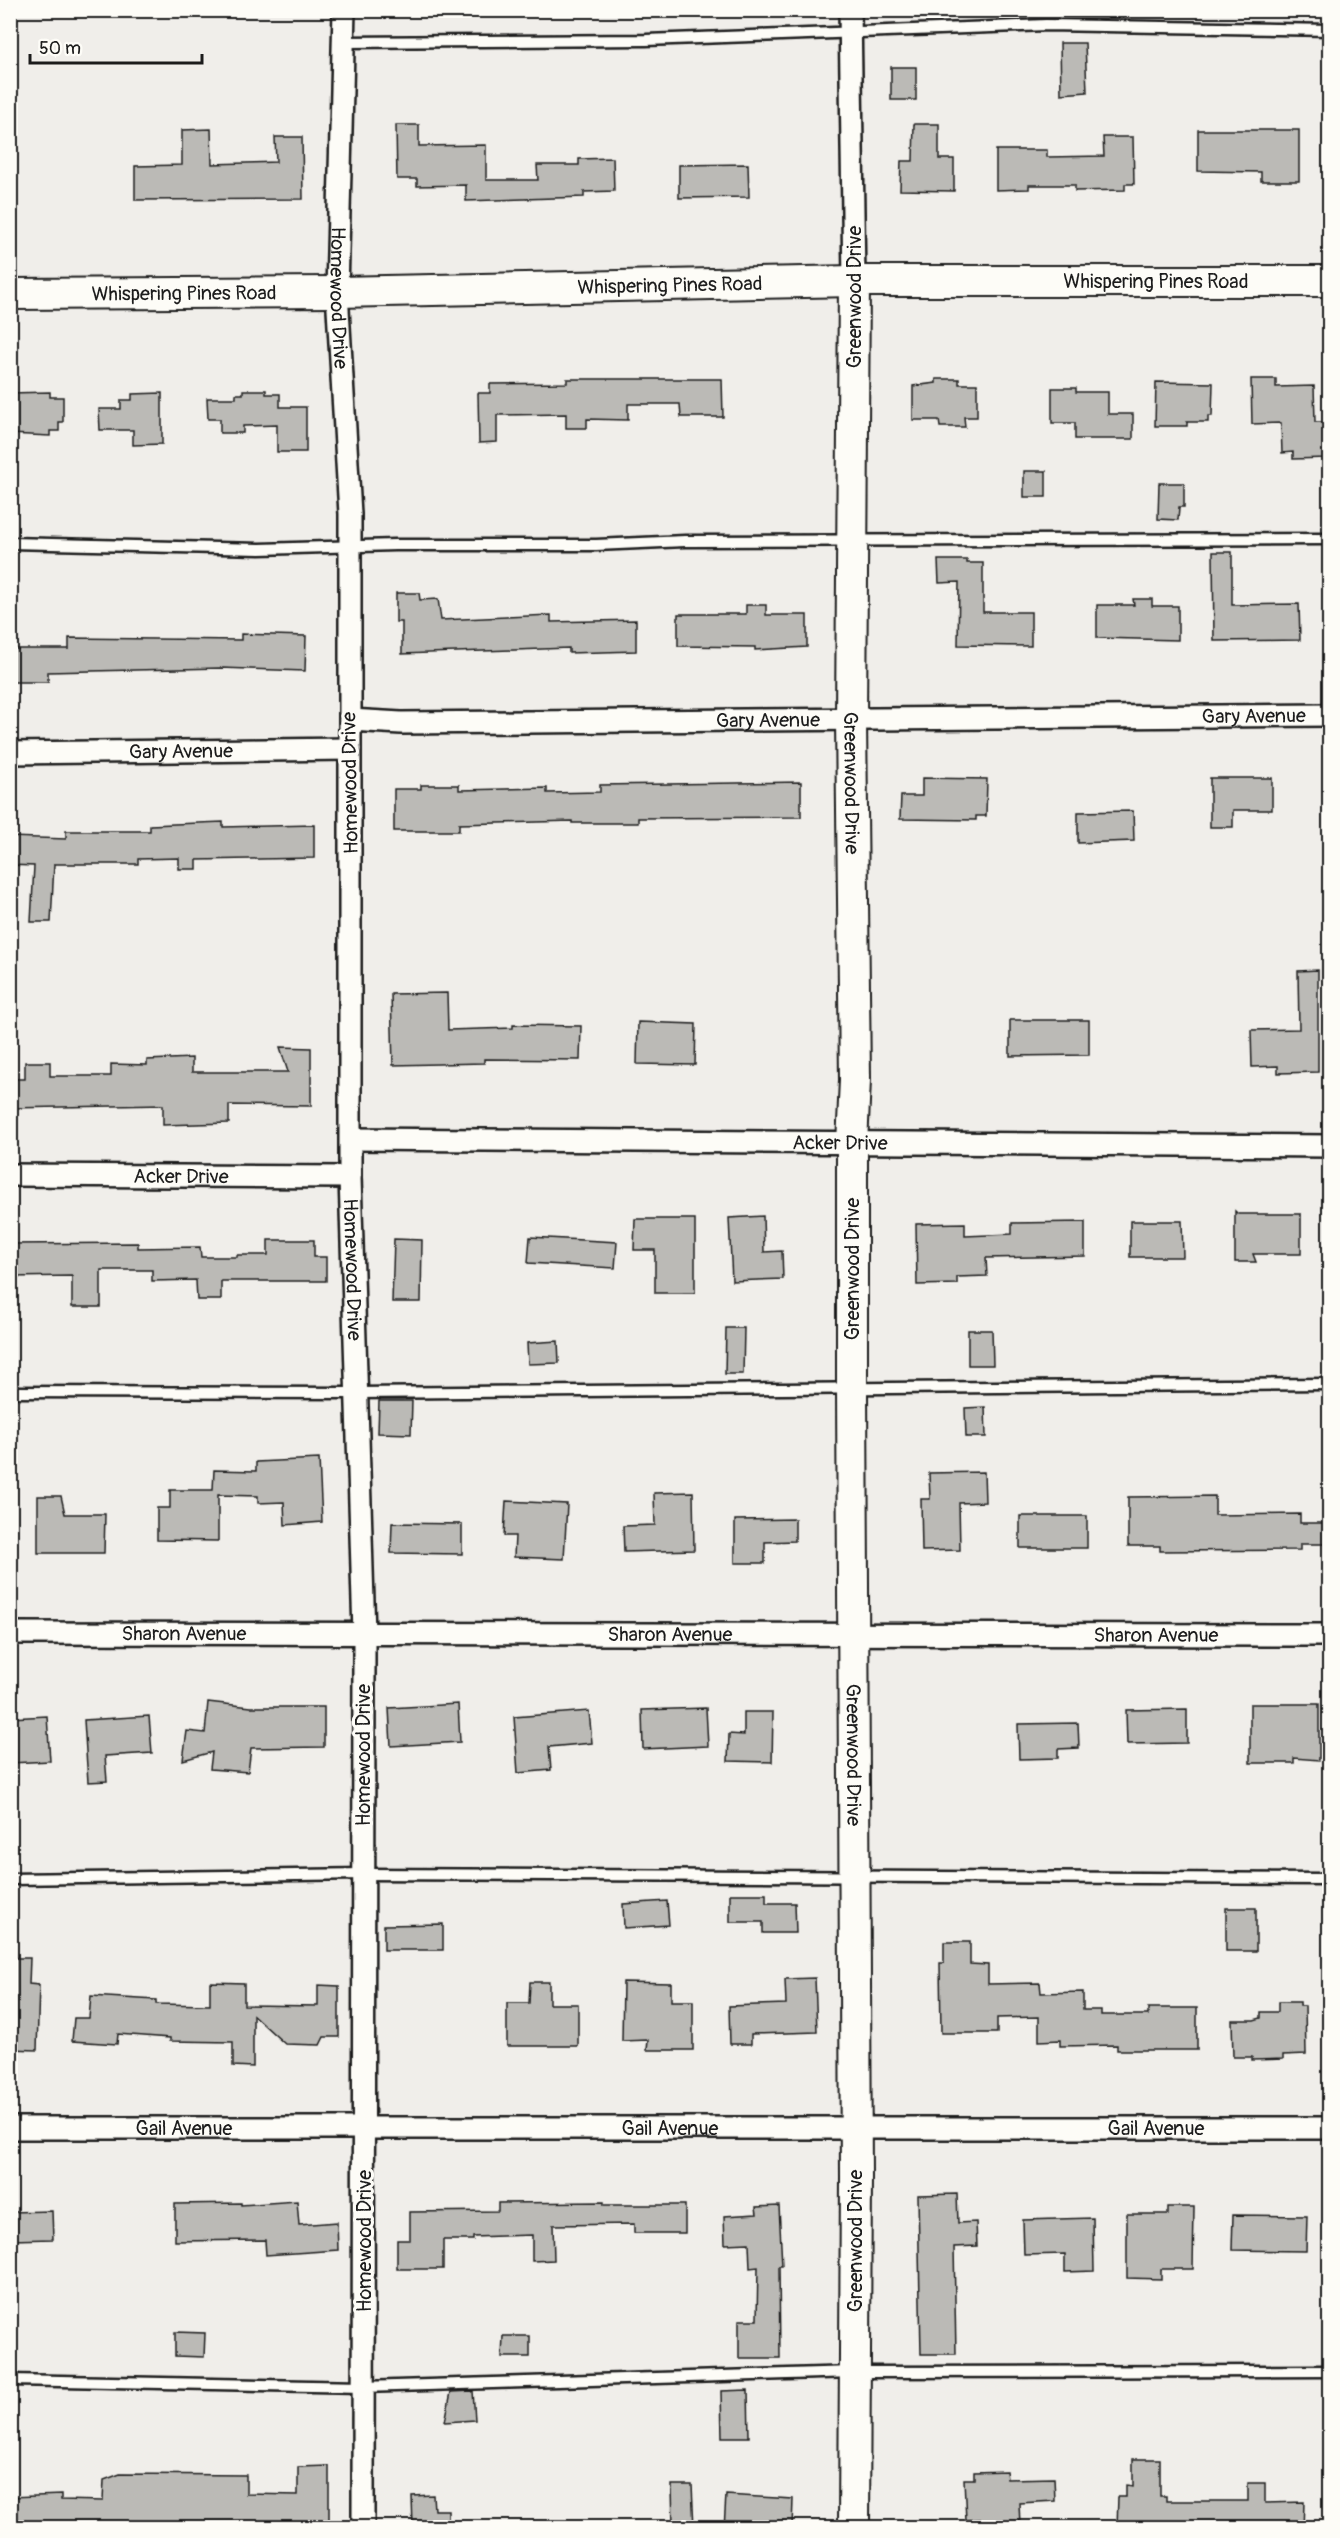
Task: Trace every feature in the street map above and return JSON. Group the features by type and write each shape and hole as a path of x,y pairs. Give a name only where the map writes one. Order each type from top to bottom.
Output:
{"street":[{"name":"Homewood Drive","path":"344,10 337,292 350,545 350,1177 364,1634 363,2528"},
{"name":"Greenwood Drive","path":"850,10 854,282 851,720 855,1080 852,1144 854,2528"},
{"name":"Whispering Pines Road","path":"10,294 337,292 854,282 1329,281"},
{"name":"Gary Avenue","path":"350,720 401,723 1329,715"},
{"name":"Gary Avenue","path":"10,753 350,749"},
{"name":"Acker Drive","path":"351,1140 1329,1146"},
{"name":"Acker Drive","path":"10,1175 350,1177"},
{"name":"Sharon Avenue","path":"10,1633 1329,1635"},
{"name":"Gail Avenue","path":"10,2128 1329,2128"}],"lane":[{"path":"343,42 646,40 1046,25 1329,30"},
{"path":"10,543 261,549 350,545 596,545 685,541 1329,539"},
{"path":"10,1392 357,1393 1329,1384"},
{"path":"10,1879 363,1875 1329,1879"},
{"path":"10,2380 363,2387 854,2372 1329,2372"}],"building":[{"path":"1060,43 1085,43 1087,92 1061,94"},
{"path":"891,67 916,67 916,100 891,100"},
{"path":"914,124 939,124 939,159 954,159 954,191 900,190 901,161 913,161"},
{"path":"396,125 419,125 419,146 486,145 486,180 538,180 537,165 579,165 579,159 613,158 614,191 584,192 584,197 466,201 466,185 417,186 417,179 397,179"},
{"path":"211,129 212,164 276,162 275,137 302,137 303,199 135,200 135,166 182,165 182,130"},
{"path":"1198,130 1299,130 1299,181 1261,181 1261,172 1198,171"},
{"path":"1103,137 1133,137 1134,184 1125,184 1125,190 1075,191 1075,185 1029,185 1029,189 996,190 996,150 1047,150 1047,157 1104,156"},
{"path":"748,164 749,197 679,198 679,165"},
{"path":"567,379 722,379 723,417 681,417 680,404 628,404 628,420 587,419 587,428 566,428 566,414 497,415 497,442 479,443 478,393 490,393 490,384 567,383"},
{"path":"936,379 959,379 959,384 977,384 977,417 964,417 965,427 940,427 939,420 913,420 913,386 936,383"},
{"path":"1251,379 1276,379 1276,387 1314,386 1315,422 1325,422 1326,458 1293,459 1293,452 1282,453 1281,423 1252,424"},
{"path":"1156,382 1213,383 1212,416 1208,416 1208,422 1187,422 1187,426 1155,426"},
{"path":"1052,388 1076,388 1076,392 1108,392 1108,414 1133,414 1133,439 1075,439 1075,423 1052,423"},
{"path":"243,390 266,390 266,394 280,394 280,407 306,407 306,452 277,452 277,425 243,426 243,433 220,433 220,419 208,419 207,398 236,398 236,394 243,394"},
{"path":"50,392 50,397 63,397 63,422 59,422 59,431 50,431 50,436 10,434 10,393"},
{"path":"162,393 162,444 133,445 133,430 100,430 99,409 121,409 121,400 132,400 132,394"},
{"path":"1024,471 1046,471 1046,497 1024,497"},
{"path":"1159,483 1184,483 1184,507 1179,507 1178,520 1158,519"},
{"path":"1213,552 1232,552 1232,605 1299,604 1300,640 1214,641"},
{"path":"938,560 967,560 967,563 983,563 983,612 1031,612 1031,646 958,645 959,582 939,583"},
{"path":"396,593 419,593 420,600 438,599 441,620 551,615 551,622 636,620 636,651 569,653 569,648 402,654 402,622 396,622"},
{"path":"1133,599 1152,599 1152,606 1178,606 1178,640 1097,638 1097,605 1134,605"},
{"path":"746,605 766,605 766,615 807,615 807,647 755,650 755,647 678,646 678,614 746,614"},
{"path":"241,634 306,636 305,671 221,668 48,672 48,682 10,682 10,649 69,649 69,638 241,640"},
{"path":"922,778 987,779 986,816 976,816 976,820 900,819 901,796 922,796"},
{"path":"1210,778 1272,778 1272,810 1233,810 1233,827 1210,827"},
{"path":"801,782 801,817 638,818 638,823 572,823 572,821 459,824 459,831 394,831 394,789 421,789 421,785 459,785 459,790 547,788 547,793 600,792 600,785"},
{"path":"1133,811 1134,841 1078,843 1078,812"},
{"path":"223,822 223,827 314,825 314,858 197,860 197,869 179,869 179,858 138,859 138,864 54,864 51,922 31,922 34,866 10,865 10,837 66,839 66,831 150,831 150,825"},
{"path":"1318,970 1318,1072 1278,1073 1278,1066 1252,1067 1251,1030 1299,1029 1298,971"},
{"path":"447,993 448,1030 513,1028 513,1025 581,1026 580,1060 484,1059 484,1063 393,1065 391,994"},
{"path":"1010,1020 1089,1020 1089,1055 1010,1056"},
{"path":"638,1022 696,1024 695,1065 637,1064"},
{"path":"280,1047 311,1048 311,1106 229,1105 229,1123 163,1125 163,1105 10,1108 10,1079 25,1079 25,1062 50,1062 50,1076 111,1076 111,1064 147,1065 147,1060 192,1058 192,1072 288,1072"},
{"path":"1235,1211 1238,1214 1301,1214 1301,1254 1253,1254 1256,1262 1235,1262"},
{"path":"763,1216 764,1252 782,1251 783,1279 732,1281 729,1218"},
{"path":"635,1219 695,1219 695,1293 655,1293 655,1250 634,1250"},
{"path":"1130,1221 1182,1221 1183,1257 1130,1257"},
{"path":"1085,1222 1085,1256 986,1258 987,1276 957,1277 957,1284 917,1285 916,1224 965,1223 965,1236 1012,1234 1012,1223"},
{"path":"530,1237 617,1242 615,1268 528,1263"},
{"path":"394,1239 422,1240 421,1302 392,1302"},
{"path":"268,1240 314,1240 314,1257 326,1257 326,1281 221,1281 221,1300 197,1300 196,1280 152,1281 152,1270 101,1270 101,1307 72,1307 72,1276 10,1277 10,1244 138,1243 138,1248 200,1247 201,1257 237,1257 237,1255 268,1255"},
{"path":"726,1328 744,1328 743,1374 725,1374"},
{"path":"968,1330 992,1330 993,1365 968,1365"},
{"path":"558,1341 559,1363 528,1364 527,1343"},
{"path":"379,1401 412,1401 411,1434 378,1433"},
{"path":"985,1407 986,1437 966,1437 965,1408"},
{"path":"319,1459 322,1522 285,1525 284,1502 258,1503 258,1496 218,1495 218,1541 157,1540 157,1508 170,1508 170,1490 213,1490 214,1470 256,1471 256,1462"},
{"path":"984,1472 985,1502 959,1503 960,1550 922,1551 921,1499 930,1499 929,1473"},
{"path":"693,1492 694,1550 624,1552 623,1526 655,1525 654,1493"},
{"path":"38,1496 61,1496 65,1514 105,1514 104,1553 38,1553"},
{"path":"1215,1496 1215,1515 1300,1514 1300,1523 1325,1523 1325,1544 1300,1544 1300,1550 1160,1551 1160,1546 1128,1546 1128,1497"},
{"path":"506,1501 567,1504 564,1559 514,1557 515,1536 504,1536"},
{"path":"1020,1516 1087,1516 1087,1548 1020,1548"},
{"path":"795,1519 795,1541 765,1542 765,1563 735,1563 735,1520"},
{"path":"392,1523 462,1524 462,1554 391,1553"},
{"path":"208,1702 251,1707 324,1707 324,1747 251,1748 248,1772 210,1769 212,1752 183,1760 187,1731 205,1733"},
{"path":"458,1704 460,1742 391,1746 389,1708"},
{"path":"1250,1704 1319,1704 1319,1760 1294,1758 1294,1763 1250,1763"},
{"path":"706,1708 708,1746 643,1749 642,1710"},
{"path":"1187,1709 1187,1743 1127,1744 1126,1710"},
{"path":"589,1711 592,1743 549,1747 551,1770 518,1773 514,1717"},
{"path":"744,1712 773,1712 772,1762 728,1761 729,1734 744,1735"},
{"path":"47,1716 50,1761 10,1763 10,1718"},
{"path":"149,1716 152,1753 105,1756 107,1781 88,1782 84,1720"},
{"path":"1078,1723 1079,1748 1058,1749 1058,1758 1019,1759 1018,1724"},
{"path":"730,1894 766,1894 766,1903 795,1903 796,1933 763,1933 763,1922 730,1922"},
{"path":"667,1901 669,1925 624,1928 623,1904"},
{"path":"1226,1908 1256,1908 1256,1951 1226,1951"},
{"path":"443,1924 443,1950 384,1950 384,1925"},
{"path":"944,1942 970,1942 970,1964 988,1965 988,1984 1040,1983 1041,1993 1083,1992 1083,2010 1101,2010 1101,2015 1148,2015 1148,2008 1197,2008 1197,2050 1117,2050 1117,2045 1060,2046 1060,2040 1039,2041 1039,2017 997,2018 997,2033 941,2033 940,1963 944,1963"},
{"path":"10,1958 30,1958 29,1984 39,1985 37,2050 10,2049"},
{"path":"815,1978 817,2032 751,2034 751,2044 730,2044 729,2006 786,2004 785,1979"},
{"path":"210,1982 244,1983 244,2005 318,2006 318,1985 339,1986 339,2037 324,2037 320,2045 285,2044 253,2015 253,2067 233,2066 233,2042 170,2041 170,2038 118,2034 117,2044 72,2041 74,2018 89,2018 91,1996 156,2000 156,2004 210,2005"},
{"path":"530,1982 549,1982 549,2004 578,2004 578,2046 507,2046 507,2003 529,2003"},
{"path":"623,1982 671,1983 671,2001 693,2001 693,2050 647,2050 648,2040 622,2041"},
{"path":"1278,2002 1300,2002 1300,2006 1305,2006 1306,2054 1283,2055 1283,2059 1252,2060 1252,2057 1233,2057 1232,2020 1254,2020 1261,2018 1261,2012 1278,2012"},
{"path":"957,2194 958,2223 976,2222 977,2246 954,2247 956,2354 921,2354 918,2195"},
{"path":"297,2201 299,2225 337,2222 338,2250 266,2255 265,2240 175,2241 175,2204 241,2203 241,2205"},
{"path":"604,2202 604,2205 685,2205 685,2233 634,2233 634,2224 553,2225 554,2260 532,2261 532,2235 473,2237 473,2240 443,2240 443,2269 397,2269 397,2240 410,2240 410,2212 498,2211 498,2203"},
{"path":"779,2206 782,2266 779,2266 780,2358 739,2358 739,2320 757,2320 758,2267 750,2268 749,2243 725,2244 724,2216 757,2214 756,2207"},
{"path":"1168,2207 1194,2207 1193,2269 1161,2269 1161,2279 1127,2278 1127,2214 1168,2214"},
{"path":"52,2211 53,2239 10,2240 10,2212"},
{"path":"1233,2215 1307,2216 1306,2251 1232,2250"},
{"path":"1093,2218 1094,2271 1065,2272 1065,2254 1024,2255 1023,2220"},
{"path":"175,2332 205,2333 204,2357 175,2356"},
{"path":"503,2336 530,2336 530,2357 502,2357"},
{"path":"748,2390 749,2437 722,2437 721,2391"},
{"path":"473,2391 475,2420 445,2422 451,2392"},
{"path":"1133,2459 1160,2459 1160,2496 1166,2496 1166,2501 1248,2501 1248,2483 1265,2483 1265,2503 1304,2502 1303,2528 1117,2528 1118,2497 1126,2497 1126,2485 1133,2486"},
{"path":"329,2466 329,2528 10,2528 10,2497 61,2495 61,2500 103,2501 104,2480 120,2474 246,2475 246,2494 298,2495 298,2467"},
{"path":"1006,2471 1007,2479 1054,2478 1055,2501 1019,2503 1020,2526 982,2527 981,2519 966,2520 964,2479 974,2479 974,2472"},
{"path":"672,2485 692,2485 694,2528 673,2528"},
{"path":"433,2495 434,2510 448,2510 448,2528 413,2528 412,2496"},
{"path":"726,2495 793,2499 792,2528 724,2528"}]}
